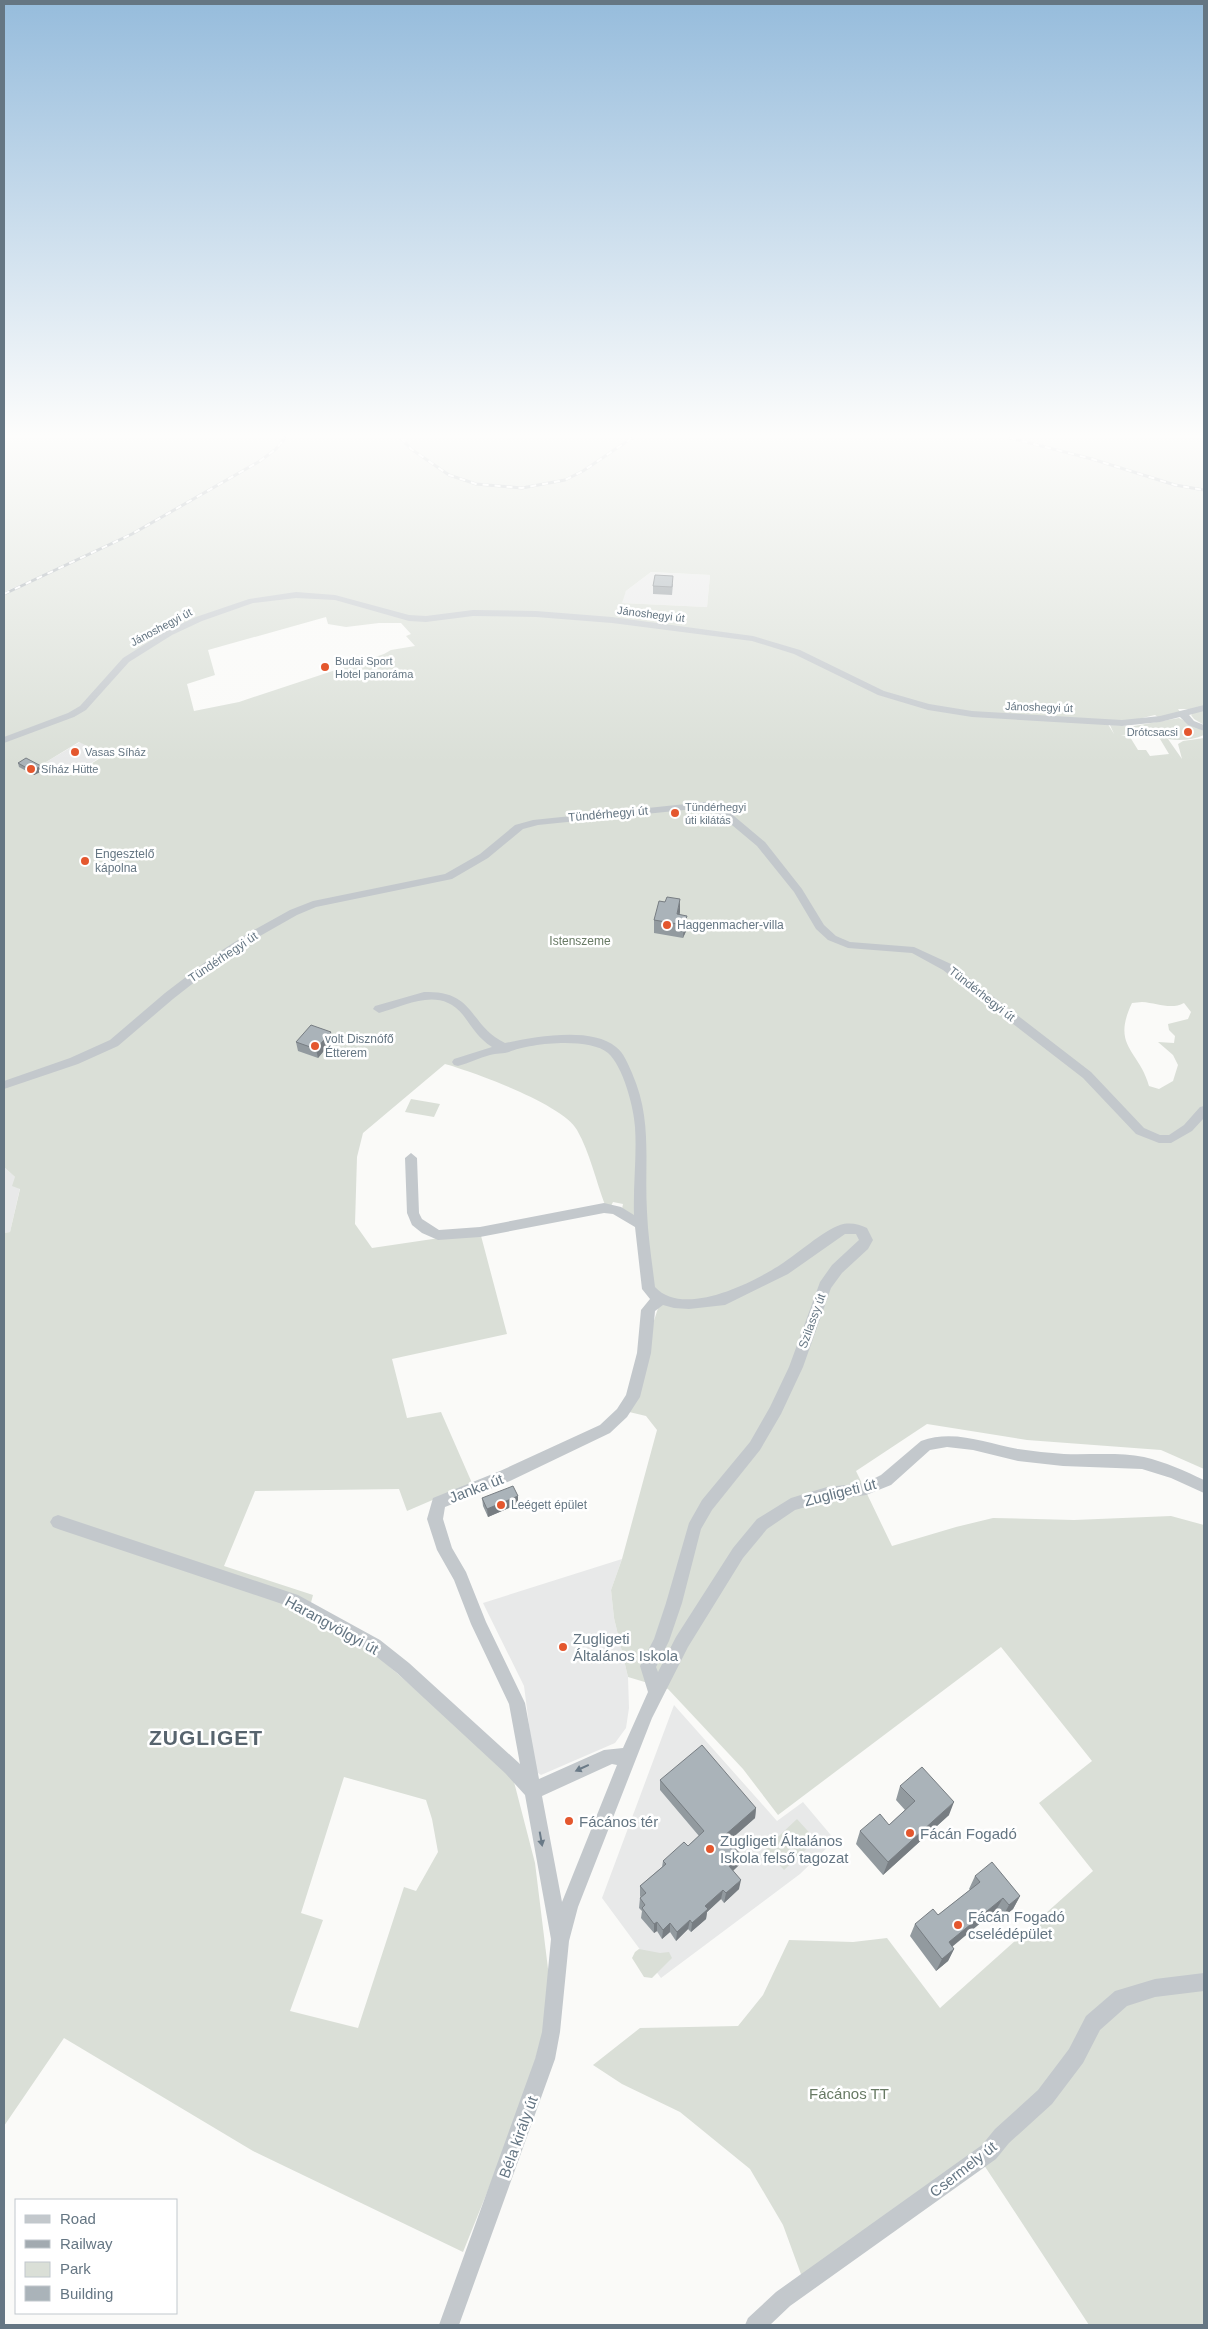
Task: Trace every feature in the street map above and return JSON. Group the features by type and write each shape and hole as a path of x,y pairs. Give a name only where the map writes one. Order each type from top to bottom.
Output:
{"street":[{"name":"Jánoshegyi út","path":"4,740 71,715 83,708 91,702 126,660 169,633 252,601 296,595 335,598 409,618 481,613 536,614 612,620 753,639 797,652 881,693 928,707 972,714 1122,723 1143,722 1204,708"},
{"path":"1182,714 1191,723 1204,728"},
{"name":"Tündérhegyi út","path":"4,1085 88,1056 116,1042 186,982 228,952 297,911 313,904 448,877 484,856 519,828 537,822 705,805 724,813 761,844 798,891 826,934 838,942 848,944 914,950 947,967 1087,1075 1125,1118 1147,1135 1159,1139 1171,1139 1188,1128 1204,1110"},
{"path":"379,1009 431,995 450,998 464,1009 486,1039 506,1049"},
{"path":"458,1062 478,1054 535,1042 564,1040 603,1044 614,1051 624,1062 641,1125 639,1163 641,1225 649,1289 652,1295 661,1300"},
{"path":"411,1158 412,1213 427,1230 438,1235 480,1232 604,1208 616,1210 641,1225"},
{"name":"Szilassy út","path":"656,1692 648,1666 661,1641 674,1603 694,1528 707,1505 755,1446 776,1410 796,1367 825,1286 837,1269 863,1245 866,1240 865,1236 858,1229 843,1230 783,1270 758,1284 720,1300 688,1304 661,1300"},
{"name":"Janka út","path":"533,1791 517,1703 479,1624 460,1577 444,1550 435,1511 438,1503 505,1476 585,1440 605,1429 622,1414 633,1397 644,1352 648,1310 652,1304 661,1300"},
{"name":"Zugligeti út","path":"628,1757 645,1714 682,1642 738,1553 762,1524 791,1505 827,1494 866,1489 886,1480 926,1445 947,1441 973,1444 1018,1455 1062,1460 1142,1463 1176,1473 1204,1487"},
{"name":"Harangvölgyi út","path":"58,1522 292,1600 366,1640 410,1675 511,1767 533,1791"},
{"path":"612,1756 628,1757 574,1893 560,1941 533,1791 604,1758 612,1756"},
{"name":"Béla király út","path":"449,2325 545,2058 551,2032 560,1941"},
{"name":"Csermely út","path":"755,2325 783,2299 990,2152 1002,2136 1045,2097 1076,2056 1092,2023 1122,1998 1154,1988 1204,1982"}],"shaded area":[{"path":"651,572 710,575 707,607 621,603 626,591"},
{"path":"80,742 105,754 75,774 46,762"},
{"path":"4,1167 15,1177 20,1188 10,1232 4,1233"},
{"name":"Zugligeti Általános Iskola","path":"622,1559 611,1590 614,1618 628,1677 629,1708 626,1728 615,1743 541,1775 535,1771 524,1686 483,1603"},
{"path":"674,1705 777,1821 803,1802 835,1840 800,1874 661,1978 602,1898"}],"green space":[{"path":"4,547 1204,547 1204,725 1194,719 1191,715 1194,712 1189,709 1178,709 1181,713 1158,717 1155,715 1134,720 1106,721 1114,734 1110,725 1134,726 1179,718 1204,731 1204,735 1195,738 1182,740 1168,739 1182,759 1178,744 1183,741 1204,738 1204,1469 1161,1450 1027,1440 927,1424 856,1471 892,1546 993,1518 1074,1520 1171,1516 1204,1525 1204,2325 1089,2325 980,2159 802,2277 783,2225 750,2169 680,2112 622,2084 593,2065 640,2028 738,2026 763,1995 789,1940 853,1942 887,1938 940,2008 1093,1871 1039,1803 1092,1761 1001,1647 778,1815 743,1769 668,1689 628,1677 614,1618 611,1590 622,1559 657,1430 646,1416 625,1411 660,1302 651,1283 635,1217 622,1209 623,1204 613,1202 611,1206 605,1205 586,1148 577,1130 569,1120 537,1100 476,1074 445,1064 363,1133 357,1157 355,1224 372,1248 480,1232 507,1334 392,1359 407,1418 441,1412 472,1483 407,1511 399,1489 255,1491 224,1566 313,1595 308,1614 374,1653 513,1778 535,1863 550,1985 544,2028 528,2086 463,2252 253,2151 64,2038 4,2126 4,1233 10,1232 20,1189 12,1186 15,1177 4,1167 4,595 32,582 31,580 4,592","holes":["651,572 710,575 707,607 622,603 626,591","326,617 328,624 346,627 379,623 401,623 411,634 406,636 415,646 391,650 384,654 239,702 194,711 187,684 215,675 208,650","1157,734 1169,754 1150,756 1146,750 1138,750 1130,737 1121,735","79,742 105,755 75,774 46,762","1142,1002 1169,1006 1184,1003 1191,1012 1188,1019 1168,1024 1169,1030 1175,1036 1174,1043 1158,1042 1173,1055 1178,1065 1173,1081 1159,1089 1149,1086 1145,1074 1129,1048 1126,1039 1124,1029 1132,1003","344,1777 426,1800 432,1819 438,1852 416,1891 404,1887 358,2028 290,2011 323,1920 301,1913"]},
{"path":"411,1099 440,1104 434,1117 405,1112"},
{"path":"797,1819 816,1840 784,1870 765,1849"},
{"path":"639,1949 660,1953 669,1952 672,1958 652,1978 644,1977 632,1958"}],"building":[{"path":"655,575 673,576 672,587 653,586"},
{"path":"26,758 41,766 32,771 18,763"},
{"path":"667,897 680,899 677,914 687,916 684,925 654,920 659,901 665,902"},
{"path":"311,1025 331,1032 316,1049 296,1042"},
{"path":"513,1486 518,1496 487,1509 482,1498"},
{"name":"Zugligeti Általános Iskola felső tagozat","path":"702,1745 756,1808 724,1836 741,1855 729,1866 741,1880 726,1893 723,1890 705,1906 708,1909 692,1923 690,1920 677,1932 670,1923 663,1930 657,1922 654,1924 642,1908 645,1905 640,1898 646,1893 640,1886 666,1864 663,1861 684,1842 688,1846 704,1831 660,1780"},
{"name":"Fácán Fogadó","path":"922,1767 954,1802 888,1862 860,1831 880,1814 889,1825 915,1801 900,1786"},
{"name":"Fácán Fogadó cselédépület","path":"992,1862 1020,1896 1009,1905 1003,1898 949,1942 954,1949 942,1959 915,1924 933,1909 938,1915 980,1882 975,1876"}],"railway":[{"path":"4,594 105,547"}],"place":[{"name":"Budai Sport Hotel panoráma","path":"325,667"},
{"name":"Drótcsacsi","path":"1188,732"},
{"name":"Vasas Síház","path":"75,752"},
{"name":"Síház Hütte","path":"31,769"},
{"name":"Tündérhegyi úti kilátás","path":"675,813"},
{"name":"Engesztelő kápolna","path":"85,861"},
{"name":"Haggenmacher-villa","path":"667,925"},
{"name":"volt Disznófő Étterem","path":"315,1046"},
{"name":"Leégett épület","path":"501,1505"},
{"name":"Zugligeti Általános Iskola","path":"563,1647"},
{"name":"Fácános tér","path":"569,1821"},
{"name":"Fácán Fogadó","path":"910,1833"},
{"name":"Zugligeti Általános Iskola felső tagozat","path":"710,1849"},
{"name":"Fácán Fogadó cselédépület","path":"958,1925"}],"district":[{"name":"ZUGLIGET","path":"206,1737"}],"park label":[{"name":"Istenszeme","path":"580,941"},
{"name":"Fácános TT","path":"849,2093"}]}
